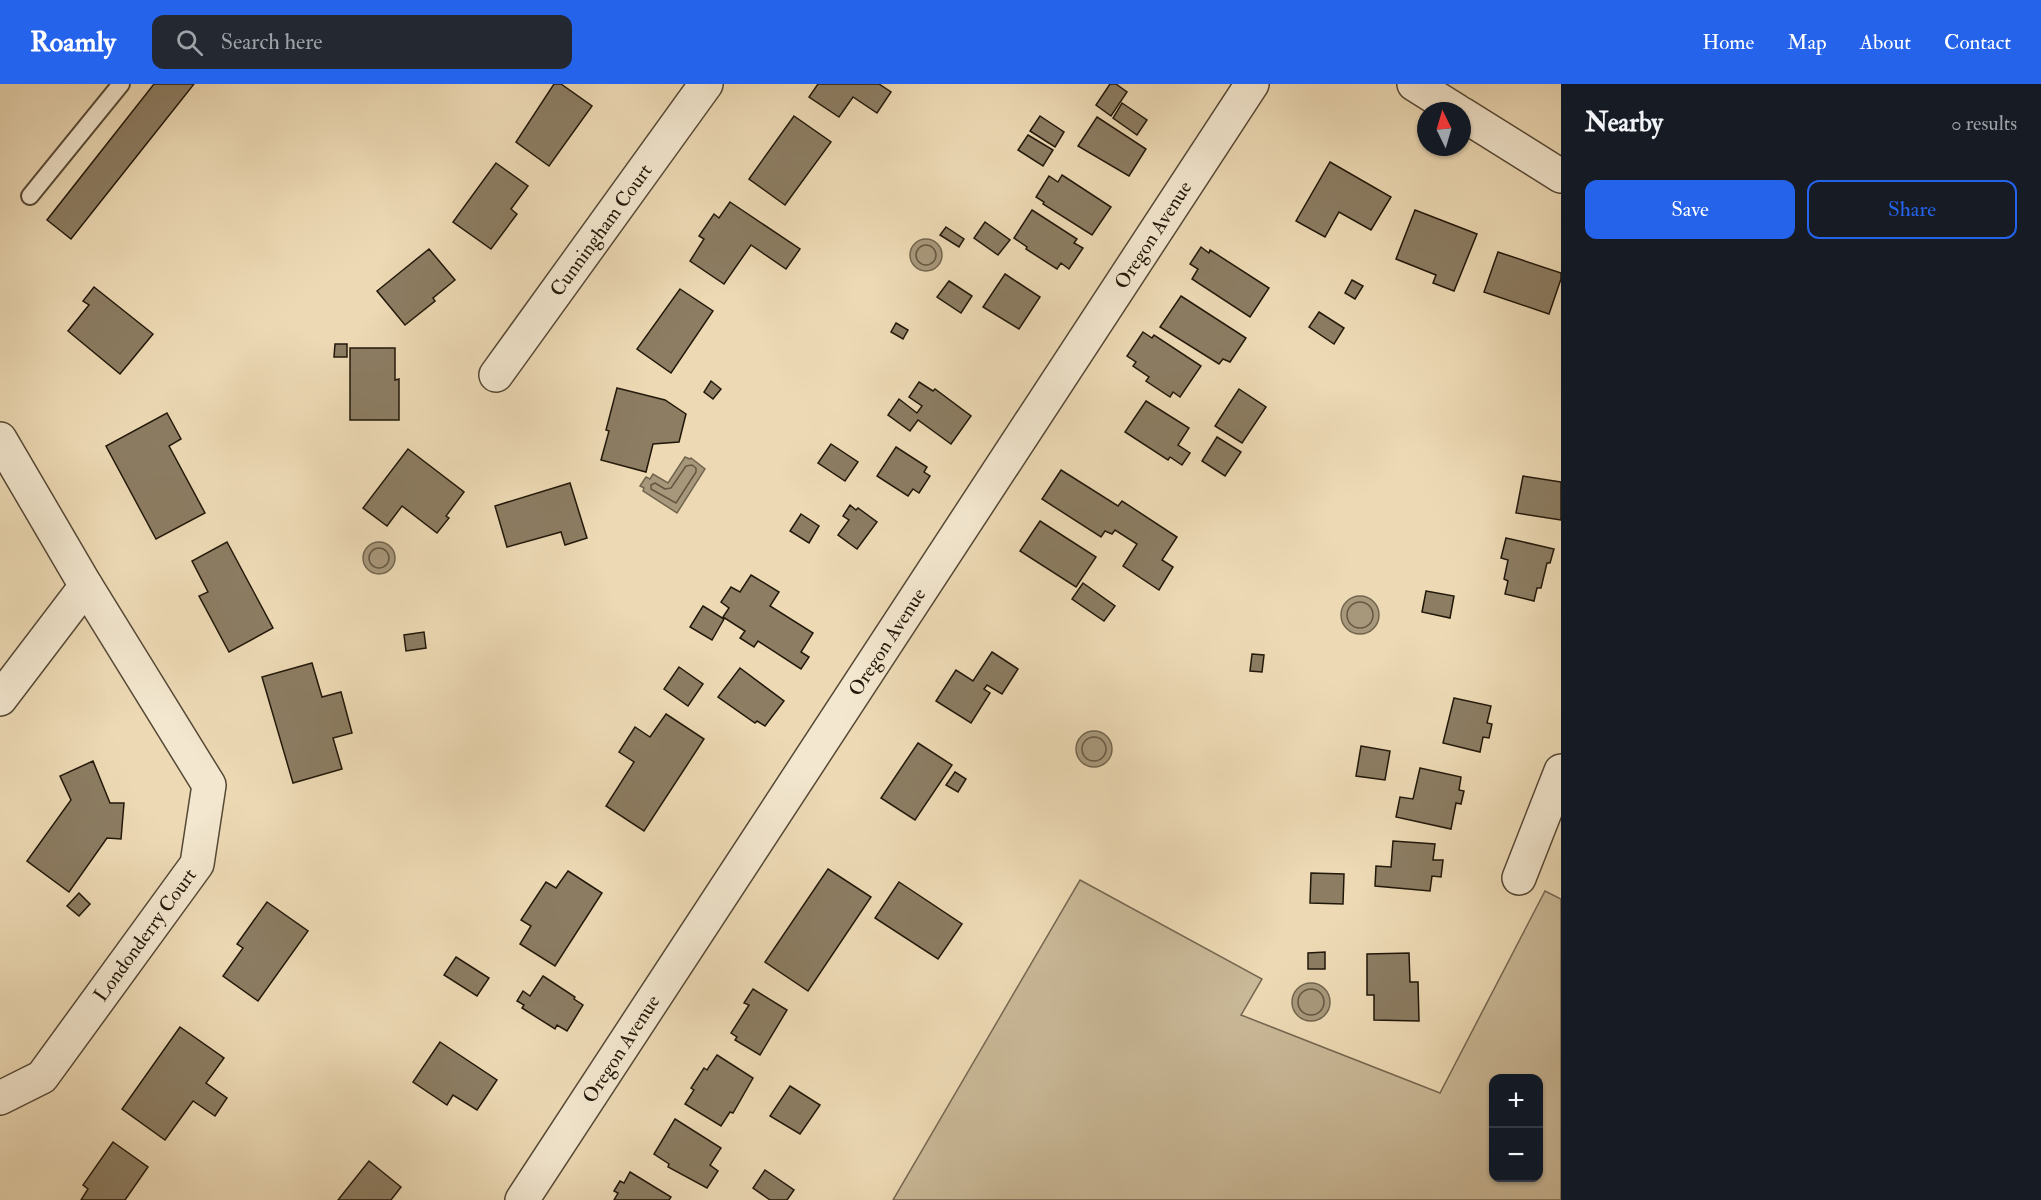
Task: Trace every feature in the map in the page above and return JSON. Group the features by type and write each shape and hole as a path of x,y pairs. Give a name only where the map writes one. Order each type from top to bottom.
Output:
{"street":[{"name":"Cunningham Court","path":"496,375 706,84"},
{"name":"Oregon Avenue","path":"522,1200 1252,84"},
{"path":"1414,84 1443,102"},
{"path":"1471,120 1561,176"},
{"name":"Londonderry Court","path":"0,440 86,586 209,785 197,864 42,1077 0,1098"},
{"path":"0,699 86,586"},
{"path":"1519,878 1561,771"}],"lane":[{"path":"30,195 121,84"}],"shaded area":[{"path":"1080,880 1262,979 1241,1015 1440,1093 1545,891 1561,899 1561,1200 893,1200"}],"water":[{"path":"926,239 937,244 942,255 937,266 926,271 915,266 910,255 915,244"},
{"path":"685,457 691,458 705,469 677,513 643,491 644,488 640,486 646,477 650,479 653,474 668,483"},
{"path":"379,542 391,546 395,558 391,570 379,574 367,570 363,558 367,546"},
{"path":"1360,596 1373,602 1379,615 1373,628 1360,634 1347,628 1341,615 1347,602"},
{"path":"1094,731 1107,736 1112,749 1107,762 1094,767 1081,762 1076,749 1081,736"},
{"path":"1311,983 1318,984 1324,989 1329,995 1329,1009 1324,1015 1318,1020 1311,1021 1304,1020 1298,1015 1293,1009 1292,1002 1293,995 1298,989 1304,984"}],"building":[{"path":"154,84 194,84 71,239 47,220"},
{"path":"554,84 561,84 592,106 549,166 516,142"},
{"path":"818,84 879,84 891,92 877,113 853,97 839,117 809,97"},
{"path":"1110,84 1116,84 1127,92 1111,116 1096,105"},
{"path":"1122,103 1147,120 1137,135 1113,118"},
{"path":"794,116 831,142 785,205 749,179"},
{"path":"1040,116 1064,132 1055,147 1030,131"},
{"path":"1097,117 1146,149 1129,176 1078,146"},
{"path":"1028,135 1053,150 1043,166 1018,150"},
{"path":"1330,162 1391,197 1371,230 1339,212 1325,237 1296,221"},
{"path":"496,163 528,186 511,209 517,214 491,249 453,222"},
{"path":"1062,175 1111,207 1092,235 1043,204 1044,202 1036,197 1049,176 1058,182"},
{"path":"730,202 800,249 786,269 751,245 724,284 690,261 704,239 699,236 714,214 719,218"},
{"path":"1032,210 1077,239 1074,243 1083,248 1069,269 1061,263 1057,269 1026,249 1027,247 1014,238"},
{"path":"1415,210 1477,234 1454,291 1433,283 1436,275 1396,259"},
{"path":"985,222 1010,240 998,255 974,238"},
{"path":"946,227 964,239 959,247 940,235"},
{"path":"1201,247 1209,253 1210,250 1269,288 1250,317 1192,279 1198,269 1190,264"},
{"path":"429,249 455,280 433,298 435,301 405,325 377,291"},
{"path":"1498,252 1561,273 1549,314 1484,292"},
{"path":"1005,274 1040,297 1019,329 983,307"},
{"path":"1352,280 1363,286 1355,299 1345,293"},
{"path":"949,281 972,296 961,313 937,297"},
{"path":"94,287 153,334 120,374 68,331 89,305 83,301"},
{"path":"680,289 713,311 671,373 637,349"},
{"path":"1181,296 1246,338 1230,362 1223,359 1219,364 1160,327"},
{"path":"1319,312 1344,328 1334,344 1309,327"},
{"path":"896,323 908,330 903,339 891,332"},
{"path":"1143,332 1152,338 1154,335 1201,366 1180,397 1173,392 1170,397 1146,381 1149,377 1133,366 1136,362 1127,356"},
{"path":"335,344 347,344 347,357 334,357"},
{"path":"350,348 395,348 395,380 399,379 399,420 350,420"},
{"path":"711,381 721,389 713,399 704,392"},
{"path":"919,382 933,391 935,389 971,416 951,444 918,420 910,431 888,415 899,399 917,413 922,406 909,397"},
{"path":"617,388 665,400 686,414 679,442 653,444 646,472 601,460"},
{"path":"1239,389 1266,407 1242,443 1215,426"},
{"path":"1146,401 1189,428 1178,445 1190,453 1182,465 1170,457 1168,460 1125,432"},
{"path":"167,413 181,439 169,446 205,513 156,539 106,446"},
{"path":"1217,437 1241,452 1225,476 1202,461"},
{"path":"831,444 858,462 845,481 818,463"},
{"path":"896,447 927,467 924,472 930,476 919,493 913,489 908,496 877,476"},
{"path":"408,449 464,492 446,516 449,518 437,533 402,506 387,526 363,508"},
{"path":"1061,470 1118,506 1122,501 1177,537 1162,560 1173,567 1159,590 1123,566 1137,544 1115,530 1112,534 1105,531 1101,537 1042,499"},
{"path":"1523,476 1561,482 1561,520 1516,513"},
{"path":"570,483 587,538 565,545 561,532 507,547 495,506"},
{"path":"850,505 877,522 857,549 838,535 849,520 843,516"},
{"path":"801,514 819,526 809,543 790,531"},
{"path":"1040,521 1096,557 1076,587 1020,551"},
{"path":"1506,538 1554,549 1550,563 1547,563 1541,588 1537,588 1534,601 1505,594 1508,581 1504,579 1508,560 1501,558"},
{"path":"227,542 273,628 229,652 199,596 208,592 192,561"},
{"path":"751,575 779,592 770,606 813,633 801,652 809,657 801,669 758,641 754,647 740,638 745,631 723,617 729,608 721,602 731,587 740,592"},
{"path":"1083,583 1115,606 1104,621 1072,599"},
{"path":"1426,591 1454,596 1450,618 1422,612"},
{"path":"703,606 724,619 712,640 690,627"},
{"path":"424,632 426,648 406,651 404,635"},
{"path":"992,652 1018,669 1002,694 987,685 984,689 990,693 971,723 936,701 956,670 973,681"},
{"path":"1252,654 1264,655 1262,672 1250,671"},
{"path":"312,663 322,697 341,692 352,733 333,738 342,769 293,783 262,677"},
{"path":"679,667 703,684 688,706 664,689"},
{"path":"740,668 784,701 765,726 757,721 755,723 718,697"},
{"path":"1454,698 1491,706 1487,723 1492,724 1489,738 1483,737 1480,752 1443,743"},
{"path":"666,714 704,739 644,831 606,806 634,762 619,752 635,727 650,737"},
{"path":"918,743 952,765 915,820 881,798"},
{"path":"1361,746 1390,751 1385,780 1356,776"},
{"path":"93,761 110,803 124,803 121,839 107,838 69,892 27,861 71,800 60,776"},
{"path":"1420,768 1461,777 1459,790 1464,791 1461,804 1456,803 1451,829 1396,817 1400,797 1413,799"},
{"path":"955,772 966,779 958,792 946,785"},
{"path":"1393,841 1435,844 1433,860 1443,860 1441,877 1432,876 1430,891 1375,886 1376,866 1391,867"},
{"path":"828,869 871,897 808,991 765,962"},
{"path":"568,871 602,893 555,966 520,944 531,926 521,920 546,882 556,888"},
{"path":"1311,873 1344,874 1343,904 1310,903"},
{"path":"899,882 962,924 938,959 875,918"},
{"path":"79,893 90,904 79,916 67,906"},
{"path":"267,902 308,931 258,1001 223,976 243,948 237,944"},
{"path":"1325,952 1325,969 1308,969 1308,953"},
{"path":"1409,953 1410,982 1418,982 1419,1021 1374,1020 1374,995 1367,995 1367,954"},
{"path":"456,957 489,978 477,996 444,975"},
{"path":"543,976 583,1005 567,1031 557,1025 555,1029 522,1008 524,1005 517,1001 523,991 530,996"},
{"path":"753,989 787,1010 760,1055 735,1040 737,1037 731,1033 749,1005 744,1003"},
{"path":"180,1027 224,1058 206,1083 227,1098 215,1116 193,1101 165,1140 122,1109"},
{"path":"440,1042 497,1080 477,1110 453,1095 447,1105 413,1082"},
{"path":"717,1055 753,1078 733,1113 730,1112 721,1126 685,1104 694,1090 691,1088 704,1068 707,1070"},
{"path":"790,1086 820,1105 800,1134 770,1116"},
{"path":"675,1119 721,1148 710,1165 718,1171 707,1188 668,1167 669,1164 654,1154"},
{"path":"113,1142 148,1167 125,1200 81,1200 88,1189 83,1185"},
{"path":"369,1161 401,1187 391,1200 338,1200"},
{"path":"765,1170 794,1190 787,1200 770,1200 753,1188"},
{"path":"630,1172 671,1197 669,1200 614,1200 618,1193 614,1191 620,1181 624,1183"}]}
